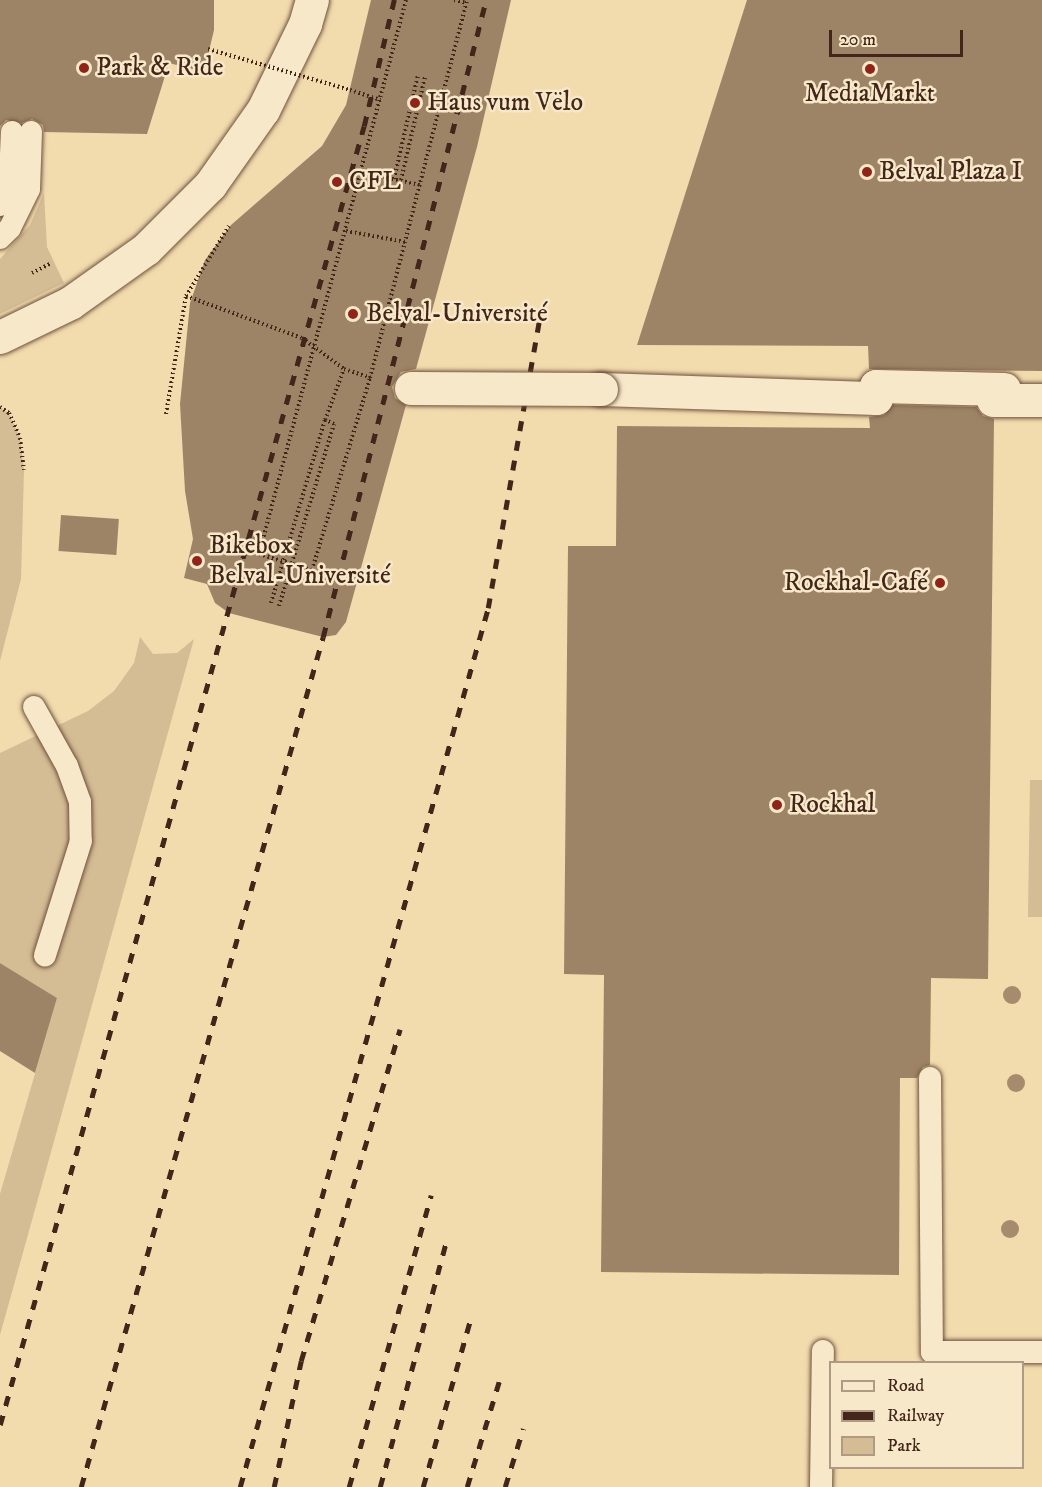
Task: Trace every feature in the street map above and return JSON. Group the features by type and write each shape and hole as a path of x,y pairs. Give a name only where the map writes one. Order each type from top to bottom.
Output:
{"street":[{"path":"0,337 70,303 146,249 210,185 263,110 305,24 312,0"},
{"path":"411,388 601,389 876,399 876,386 1014,392"}],"lane":[{"path":"0,205 22,132 29,189 10,228 0,238"},
{"path":"34,707 68,765 80,802 81,841 45,955"},
{"path":"930,1078 932,1352 1042,1352"},
{"path":"821,1487 823,1351"}],"path":[{"path":"406,0 316,348 259,554 312,570 370,378 467,2 454,0"},
{"path":"208,49 380,100"},
{"path":"248,64 253,54"},
{"path":"394,179 418,75"},
{"path":"401,180 425,77"},
{"path":"361,172 420,185"},
{"path":"346,231 406,242"},
{"path":"29,275 59,260"},
{"path":"166,414 186,296 302,338 344,369 411,388"},
{"path":"271,603 325,420 344,369"},
{"path":"0,407 9,413 20,438 24,470"},
{"path":"279,606 334,424 325,420"}],"green space":[{"path":"44,193 47,247 64,283 0,314 0,259 30,225"},
{"path":"0,407 9,413 20,438 24,470 21,579 0,661"},
{"path":"140,637 153,654 177,653 194,639 0,1335 0,1194 57,998 0,963 0,753 88,711 114,691 134,663"},
{"path":"1030,780 1042,780 1042,917 1028,917"}],"building":[{"name":"Park & Ride","path":"0,0 214,0 214,30 204,72 169,63 147,134 44,132 43,125 32,119 21,123 6,120 0,126"},
{"name":"Belval-Université","path":"371,0 511,0 477,147 416,369 401,372 392,387 395,398 406,405 346,622 336,635 323,637 229,613 215,603 207,584 184,578 193,539 185,491 180,404 190,303 205,260 231,225 322,146 346,105"},
{"name":"Belval Plaza I","path":"747,0 1042,0 1042,371 869,369 868,346 637,345"},
{"name":"Rockhal","path":"893,405 976,407 983,416 994,419 988,979 931,978 930,1065 923,1067 917,1078 900,1078 899,1275 601,1272 604,975 564,974 568,546 616,546 617,426 870,428 869,417 884,415"},
{"path":"61,515 119,519 116,555 58,551"},
{"path":"0,963 57,998 35,1073 0,1051"}],"railway":[{"path":"0,1425 364,126 394,0"},
{"path":"81,1487 323,637 486,0"},
{"path":"240,1487 488,608 541,310"},
{"path":"274,1487 301,1361 400,1029"},
{"path":"349,1487 431,1195"},
{"path":"380,1487 447,1239"},
{"path":"423,1487 471,1317"},
{"path":"467,1487 499,1382"},
{"path":"505,1487 523,1429"}],"place":[{"name":"Park & Ride","path":"84,68"},
{"name":"MediaMarkt","path":"870,69"},
{"name":"Haus vum Vëlo","path":"415,103"},
{"name":"Belval Plaza I","path":"867,172"},
{"name":"CFL","path":"337,182"},
{"name":"Belval-Université","path":"353,314"},
{"name":"Bikebox Belval-Université","path":"197,561"},
{"name":"Rockhal-Café","path":"940,583"},
{"name":"Rockhal","path":"777,805"}]}
